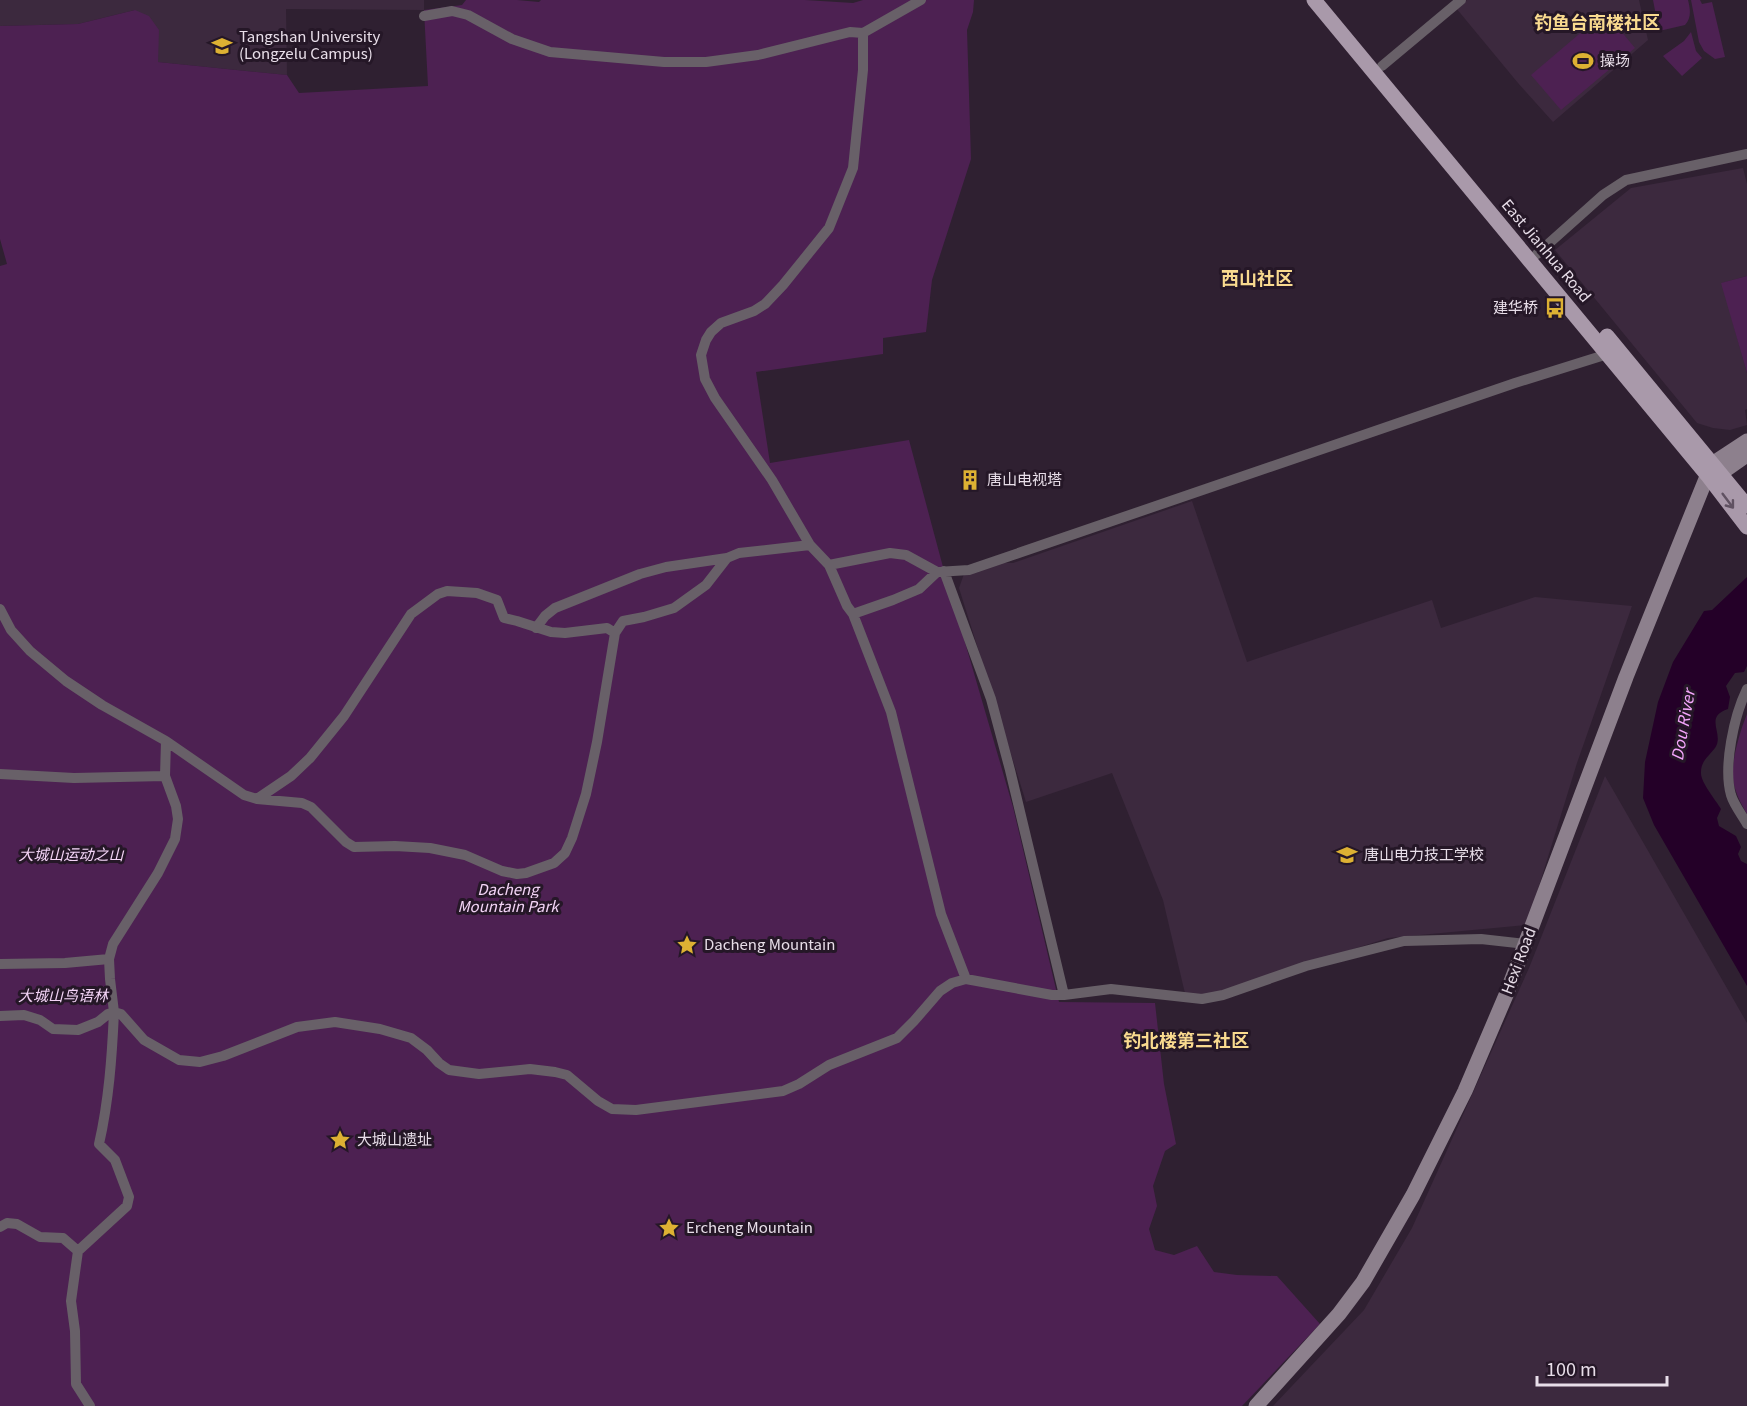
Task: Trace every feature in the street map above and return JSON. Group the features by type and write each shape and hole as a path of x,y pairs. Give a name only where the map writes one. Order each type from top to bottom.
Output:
{"main road":[{"name":"East Jianhua Road","path":"1314,0 1714,471 1747,506"},
{"name":"East Jianhua Road","path":"1326,0 1537,254 1614,352"},
{"name":"East Jianhua Road","path":"1714,471 1747,527"}],"street":[{"path":"424,16 452,11 468,15 512,39 550,52 664,62 706,62 758,56 849,32 863,33 921,0"},
{"path":"1382,66 1461,0"},
{"path":"863,33 863,70 853,168 829,228 765,304 754,312 721,323 711,332 701,355 705,379 716,398 772,480 810,545 829,565 847,606 853,614 891,712 941,914 966,979"},
{"path":"1537,254 1604,195 1626,180 1747,154"},
{"path":"829,565 890,553 906,555 941,571 969,570 1614,352"},
{"path":"1714,471 1747,441"},
{"path":"1714,471 1747,455"},
{"name":"Hexi Road","path":"1256,1406 1339,1314 1363,1282 1413,1195 1465,1091 1526,944 1626,677 1714,471"},
{"path":"536,628 555,608 640,574 666,567 727,558 739,553 810,545"},
{"path":"0,609 11,630 30,651 66,681 102,705 166,741 244,795 257,799 302,803 311,807 346,842 354,846 430,848 465,855 502,871 517,874 554,863 564,853 572,838 586,794 618,626 623,621 674,608 706,585 727,558"},
{"path":"853,614 919,589 941,571"},
{"path":"941,571 991,699 1019,805 1064,995"},
{"path":"257,799 291,776 310,758 344,716 411,614 438,594 447,591 487,596 497,600 504,618 551,632 565,633 607,628 615,633"},
{"path":"1747,689 1732,734 1728,780 1731,797 1747,824"},
{"path":"90,1406 76,1384 75,1331 71,1301 78,1251 127,1206 129,1197 115,1160 99,1144 105,1119 112,1054 114,1012 109,959 113,944 158,873 175,839 176,806 165,776 166,741"},
{"path":"0,774 74,778 165,776"},
{"path":"0,1016 24,1015 40,1020 53,1029 78,1030 114,1012 121,1014 144,1040 179,1060 200,1062 223,1056 297,1027 335,1022 380,1029 411,1038 449,1070 478,1074 530,1069 567,1075 598,1101 612,1109 636,1110 783,1091 829,1065 897,1038 940,991 952,983 966,979 1052,995 1111,989 1202,999 1223,995 1306,966 1404,941 1481,939 1526,944"},
{"path":"0,964 65,963 109,959"},
{"path":"0,1227 7,1223 17,1224 40,1237 63,1238 78,1251"}],"shaded area":[{"name":"Tangshan University (Longzelu Campus)","path":"0,0 424,0 424,10 286,9 287,75 158,62 135,10 78,24 0,26"},
{"path":"1467,0 1639,0 1648,40 1553,122 1456,8"},
{"path":"1743,168 1747,184 1747,276 1722,283 1747,373 1747,409 1745,410 1747,425 1730,430 1697,423 1555,250 1631,188"},
{"path":"1192,501 1247,662 1432,600 1441,628 1535,597 1632,606 1577,763 1527,925 1388,938 1187,1002 1163,900 1112,773 1026,802 959,588 964,574 996,563 1013,563"},
{"path":"1605,776 1747,1023 1747,1406 1273,1406 1364,1310 1412,1228 1529,968"}],"green space":[{"name":"Dacheng Mountain Park","path":"466,0 539,2 541,0 805,0 853,3 863,0 974,0 967,30 971,159 932,280 926,332 883,338 883,354 756,372 770,463 909,440 943,567 1013,807 1059,1002 1155,1003 1164,1084 1176,1144 1165,1151 1153,1186 1157,1206 1149,1229 1155,1250 1174,1255 1197,1246 1214,1272 1277,1276 1320,1324 1242,1406 0,1406 0,266 7,264 0,239 0,26 78,24 135,10 149,16 159,30 158,62 287,75 299,93 428,86 424,10 462,5"},
{"path":"1653,0 1688,0 1689,19 1685,25 1659,31"},
{"path":"1691,0 1700,0 1702,4 1712,2 1725,57 1715,59 1704,51 1699,42"},
{"name":"操场","path":"1605,12 1635,48 1561,110 1531,75"},
{"path":"1691,32 1696,51 1702,58 1682,76 1663,56 1684,41"},
{"path":"1747,276 1747,373 1721,283"},
{"path":"1747,714 1747,814 1736,792 1733,764"}],"water":[{"name":"Dou River","path":"1747,577 1747,666 1744,672 1735,673 1726,686 1730,697 1728,709 1717,716 1717,743 1701,768 1701,776 1721,809 1717,818 1719,826 1736,836 1741,847 1738,854 1741,861 1747,864 1747,986 1654,825 1643,798 1645,762 1658,702 1673,662 1704,611 1712,610"}],"place":[{"name":"Tangshan University (Longzelu Campus)","path":"222,46"},
{"name":"操场","path":"1583,61"},
{"name":"建华桥","path":"1555,308"},
{"name":"唐山电视塔","path":"970,480"},
{"name":"唐山电力技工学校","path":"1347,855"},
{"name":"Dacheng Mountain","path":"687,945"},
{"name":"大城山遗址","path":"340,1140"},
{"name":"Ercheng Mountain","path":"669,1228"}],"district":[{"name":"钓鱼台南楼社区","path":"1597,23"},
{"name":"西山社区","path":"1257,279"},
{"name":"钓北楼第三社区","path":"1186,1041"}],"park label":[{"name":"大城山运动之山","path":"71,855"},
{"name":"大城山鸟语林","path":"63,996"}]}
